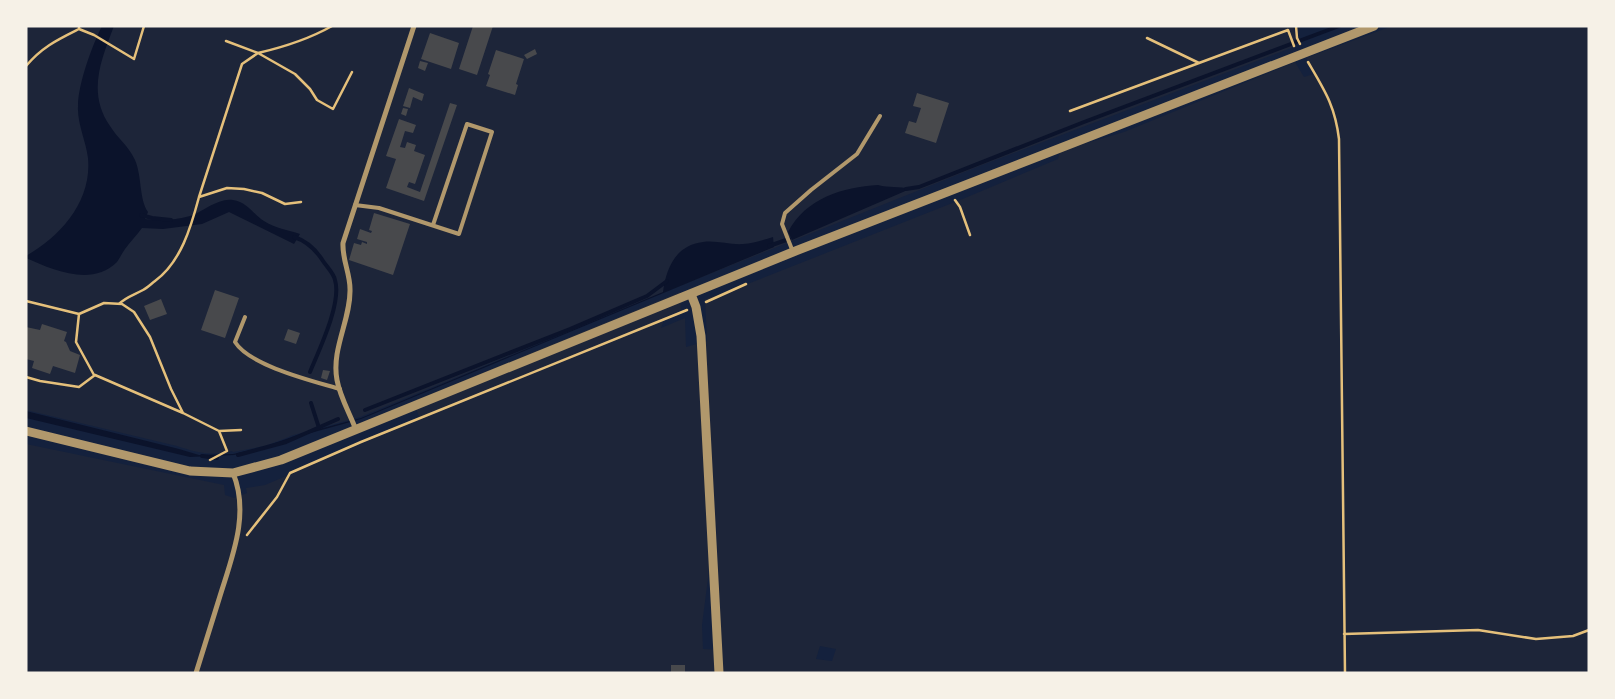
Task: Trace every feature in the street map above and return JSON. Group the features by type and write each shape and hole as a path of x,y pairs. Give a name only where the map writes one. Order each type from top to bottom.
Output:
{"street":[{"path":"356,430 337,378 338,350 350,290 344,260 343,243 414,26"},
{"path":"26,431 190,471 233,474 281,460 793,252 1306,58 1374,26"},
{"path":"692,294 702,336 719,673"},
{"path":"196,673 237,542 240,511 233,474"}],"lane":[{"path":"793,252 782,224 785,213 857,154 880,116"},
{"path":"355,204 379,208 460,234 492,132 467,124 433,225"},
{"path":"245,317 235,342 240,351 271,368 340,389"}],"path":[{"path":"26,66 38,52 79,28 134,59 144,26"},
{"path":"119,304 124,299 143,290 166,273 180,252 242,64 258,53 277,49 318,34 332,26"},
{"path":"1286,26 1294,46"},
{"path":"1296,26 1297,38 1306,58 1332,104 1339,140 1345,673"},
{"path":"1070,111 1288,30"},
{"path":"1147,38 1199,63"},
{"path":"226,41 258,53 295,74 310,89 317,100 333,109 352,72"},
{"path":"199,197 227,188 244,189 285,204 301,202"},
{"path":"954,197 960,207 970,235"},
{"path":"26,301 79,314 104,303 122,304 134,312 150,337 183,413"},
{"path":"237,542 247,535 277,497 290,473 360,442 696,307"},
{"path":"79,314 76,342 95,375 183,413 219,431 240,430"},
{"path":"26,377 79,387 95,375"},
{"path":"190,471 227,451 219,431"},
{"path":"1344,634 1478,630 1536,639 1574,636 1589,630"}],"shaded area":[{"path":"26,26 1293,26 1296,39 1293,40 1294,47 982,165 617,311 360,417 290,436 265,446 233,452 204,453 26,410"},
{"path":"102,26 114,26 98,76 99,101 103,114 110,126 135,160 143,201 148,212 145,219 168,220 190,216 211,205 233,200 246,206 268,223 300,234 294,244 229,212 202,224 163,229 142,228 117,262 96,274 72,274 26,258 26,256 39,248 62,228 72,216 85,189 88,174 88,158 78,112 80,87 86,65"},
{"path":"1392,26 1589,26 1589,673 26,673 26,444 224,485 225,495 234,498 247,493 246,488 265,485 420,419 413,401 680,292 681,310 665,317 661,328 685,318 686,347 707,341 705,299 735,289 965,198 1058,159 1060,151 1124,132 1295,62 1304,77 1317,73 1306,58","holes":["716,524 722,650 703,649 702,625","820,646 836,649 832,661 816,659"]},
{"path":"878,185 910,189 792,240 788,232 796,220 815,203 827,196 852,188"},
{"path":"773,237 774,247 361,419 259,450 234,455 190,457 26,418 26,411 199,455 233,454 261,448 300,434 361,418 663,292 667,274 674,259 679,253 694,244 718,242 743,244"}],"building":[{"path":"473,26 493,26 477,75 459,69"},
{"path":"430,33 459,43 451,69 421,59"},
{"path":"535,49 537,54 527,59 524,55"},
{"path":"496,50 524,59 516,84 518,85 515,95 486,86"},
{"path":"420,61 428,63 425,71 418,68"},
{"path":"409,88 424,94 422,101 413,97 410,108 403,106"},
{"path":"917,93 949,103 936,143 905,133 909,121 916,123 921,108 913,106"},
{"path":"450,103 457,105 424,201 386,188 396,159 386,156 399,119 416,125 413,133 405,131 400,147 405,148 407,142 416,145 414,151 425,155 415,184 409,182 407,187 420,192"},
{"path":"403,108 408,109 406,116 401,114"},
{"path":"374,213 410,224 393,275 349,260 354,243 361,245 362,242 367,244 367,242 357,239 360,229 371,233 372,231 369,230"},
{"path":"215,290 239,298 225,338 201,330"},
{"path":"161,299 167,314 150,320 144,306"},
{"path":"42,324 67,332 64,341 70,351 80,355 75,373 53,366 50,374 32,368 34,361 26,359 26,327 40,330"},
{"path":"288,329 300,333 296,344 284,340"},
{"path":"323,370 330,371 327,380 321,378"},
{"path":"671,665 685,665 685,673 671,673"}],"waterway":[{"path":"906,189 919,187 1084,122 1339,26"},
{"path":"141,215 171,220"},
{"path":"294,237 311,246 335,280 336,290 333,313 310,372"},
{"path":"769,246 789,239"},
{"path":"365,410 570,329 647,296 667,281"},
{"path":"311,403 319,428"},
{"path":"238,455 286,442 338,419"},
{"path":"202,456 217,458"}]}
